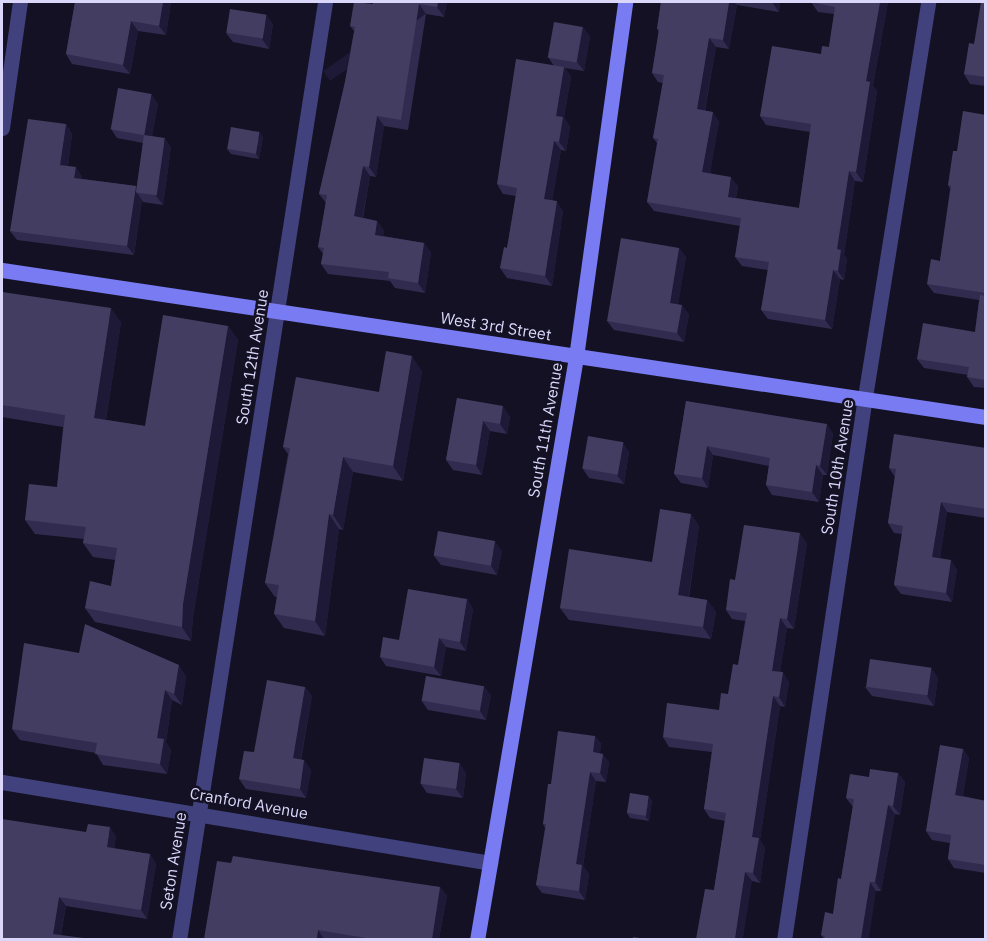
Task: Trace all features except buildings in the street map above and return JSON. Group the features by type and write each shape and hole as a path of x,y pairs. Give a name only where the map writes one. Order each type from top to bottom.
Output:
{"street":[{"path":"2,128 20,2"},
{"name":"South 12th Avenue","path":"214,718 325,2"},
{"name":"South 11th Avenue","path":"477,939 576,357 626,2"},
{"name":"South 10th Avenue","path":"784,939 865,397 928,2"},
{"name":"West 3rd Street","path":"2,270 278,309 576,357 865,397 986,417"},
{"name":"Seton Avenue","path":"179,939 214,718"},
{"name":"Cranford Avenue","path":"2,782 490,863"}]}
